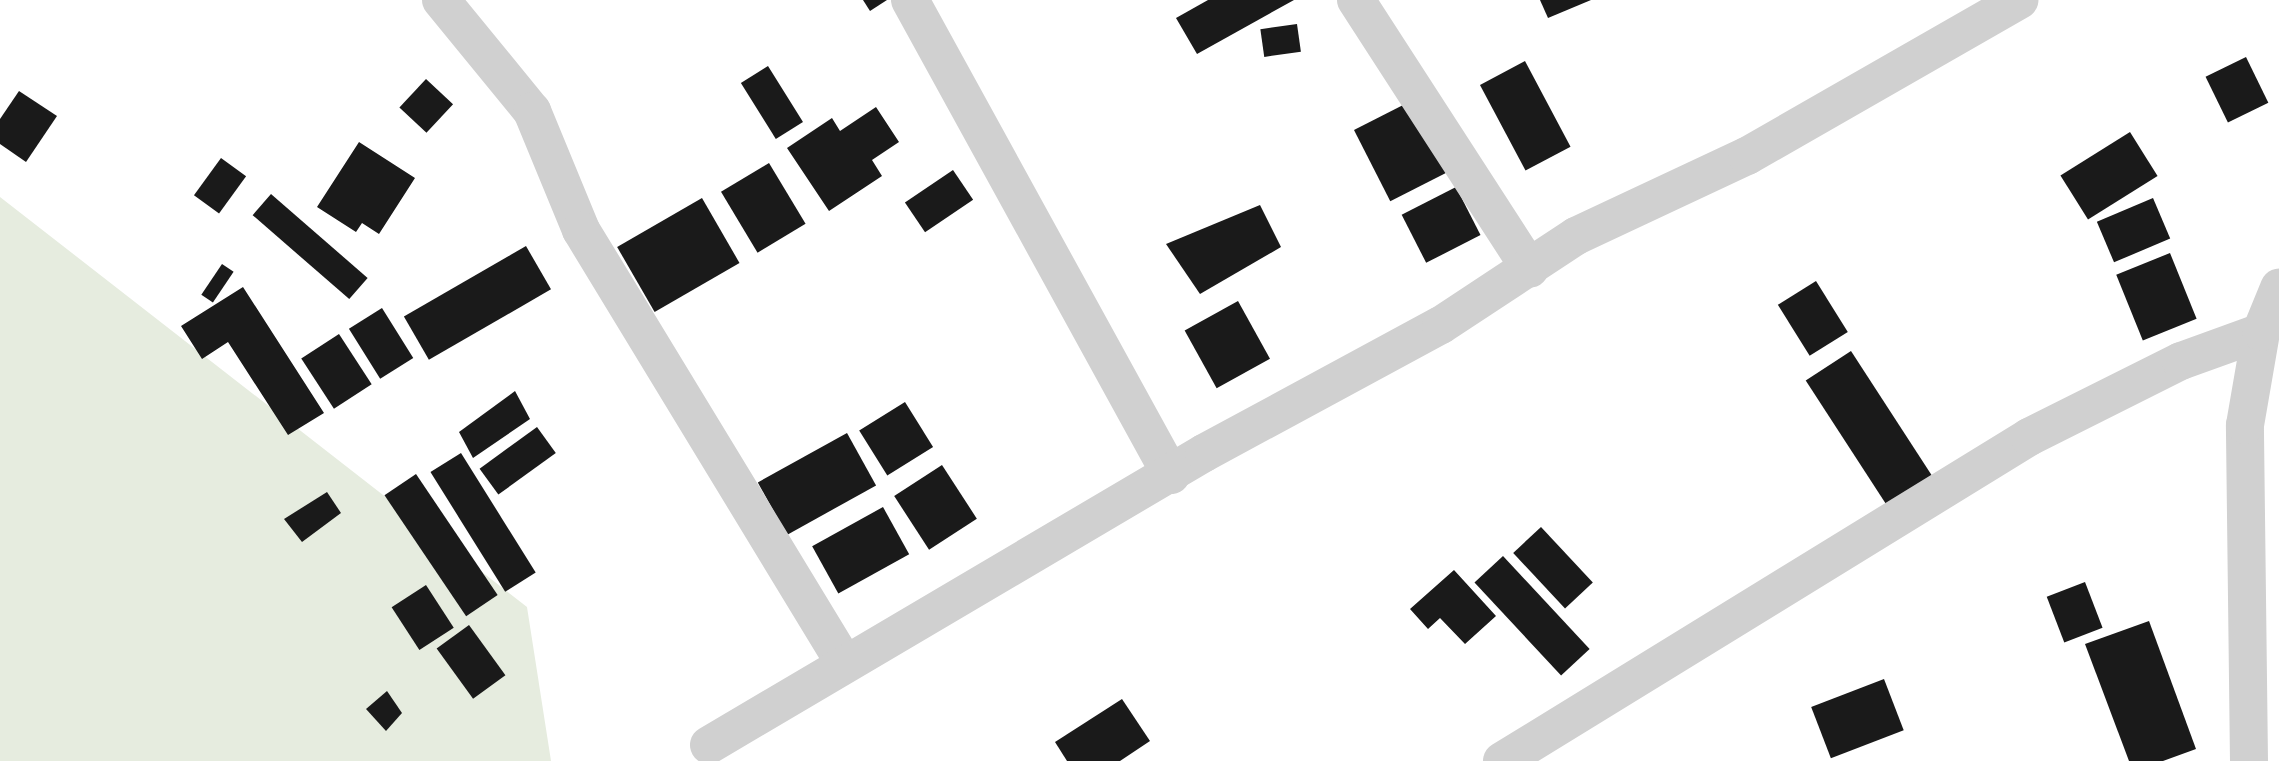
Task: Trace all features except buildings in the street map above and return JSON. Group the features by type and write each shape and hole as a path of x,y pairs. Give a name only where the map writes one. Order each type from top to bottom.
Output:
{"street":[{"path":"441,0 532,111 581,230 845,664"},
{"path":"910,0 1171,475"},
{"path":"1356,0 1530,269"},
{"path":"709,744 1530,269 1576,236 1747,156 2019,0"},
{"path":"2238,754 2245,425 2261,332 2279,288"},
{"path":"1502,761 2029,437 2181,360 2261,332"}],"shaded area":[{"path":"0,197 527,607 551,761 0,761"}]}
